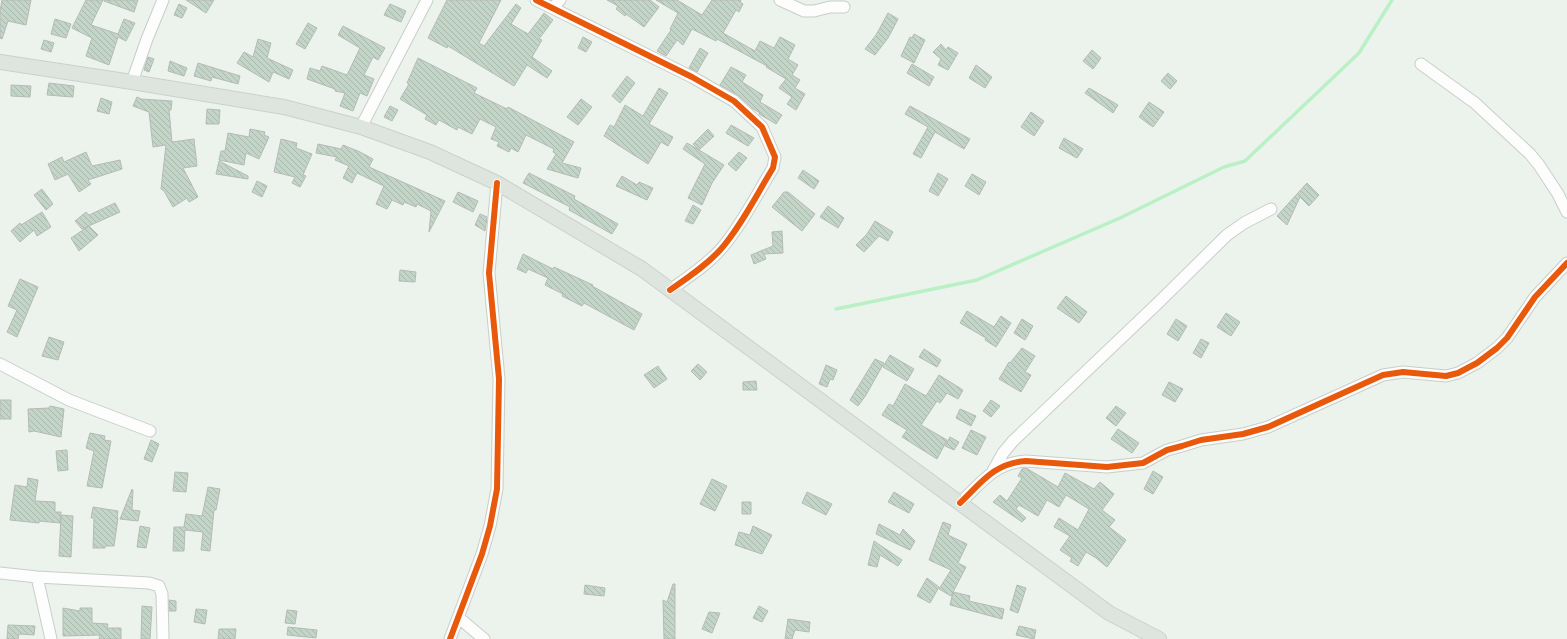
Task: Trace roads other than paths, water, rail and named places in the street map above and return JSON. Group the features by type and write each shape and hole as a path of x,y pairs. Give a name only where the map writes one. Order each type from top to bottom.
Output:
{"main road":[{"path":"0,62 284,107 361,127 430,152 497,183 642,269 1109,613 1159,639"}],"street":[{"path":"132,82 163,0"},
{"path":"361,127 427,0"},
{"path":"536,0 556,4 692,77 740,106 759,122 765,132 768,143 775,157 773,168 730,238 720,250 705,264 670,290"},
{"path":"780,0 804,11 814,11 830,7 844,7"},
{"path":"1421,64 1475,104 1530,154 1539,164 1555,188 1567,212"},
{"path":"450,639 490,526 497,489 499,379 489,273 497,183"},
{"path":"960,503 993,471 1013,441 1154,307 1222,239 1244,223 1271,209"},
{"path":"993,471 1006,465 1026,461 1107,467 1143,463 1167,450 1201,440 1243,434 1268,427 1383,376 1404,372 1446,376 1458,373 1477,363 1497,348 1507,338 1535,297 1567,263"},
{"path":"0,364 69,400 150,431"},
{"path":"0,573 37,577 149,583 158,586 162,594 163,639"},
{"path":"37,577 51,639"},
{"path":"458,618 484,639"}],"waterway":[{"path":"836,309 977,280 1120,218 1224,167 1245,161 1359,53 1392,0"}]}
